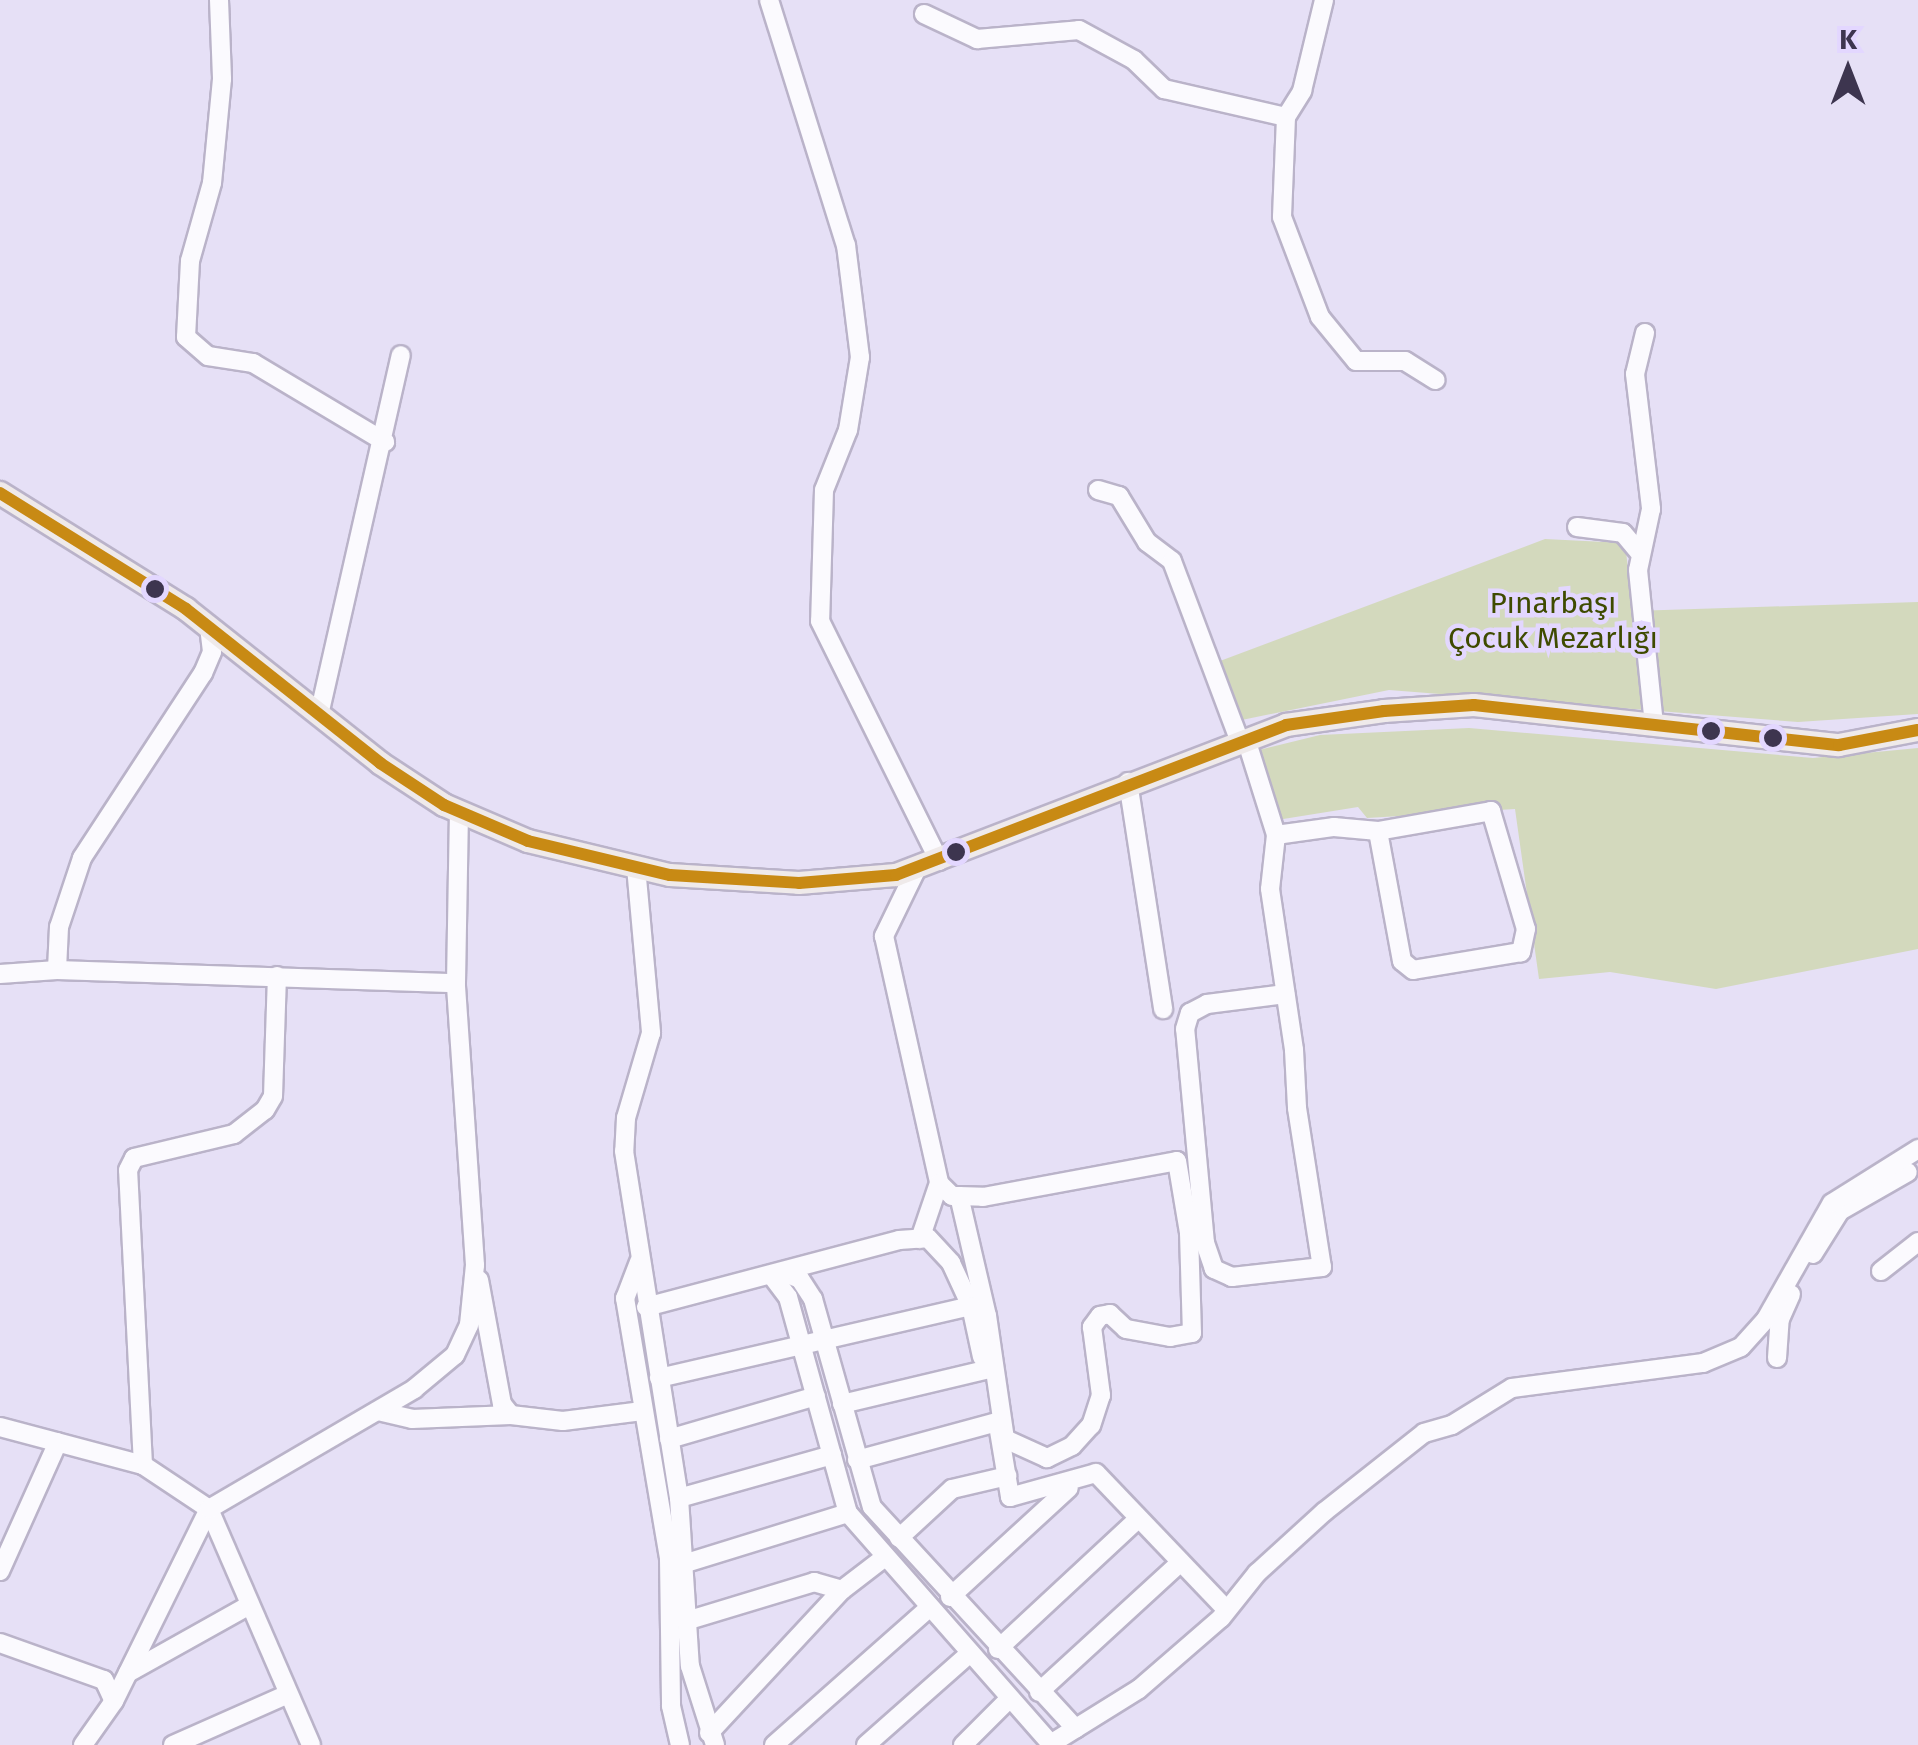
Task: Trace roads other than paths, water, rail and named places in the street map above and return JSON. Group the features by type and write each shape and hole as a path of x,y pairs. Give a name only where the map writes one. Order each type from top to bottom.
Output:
{"main road":[{"path":"0,493 209,627 380,763 458,812 528,842 636,867 799,883 928,864 1128,782 1243,740 1318,720 1474,705 1840,746 1918,730"}],"street":[{"path":"219,0 222,79 212,183 190,262 186,337 208,356 253,363 384,442"},
{"path":"769,0 846,245 860,357 848,430 824,490 820,621 928,864 884,936 938,1183 920,1238"},
{"path":"1324,0 1302,90 1286,117 1282,216 1320,317 1356,361 1406,361 1435,380"},
{"path":"924,14 960,36 978,38 1079,30 1134,60 1164,89 1286,117"},
{"path":"1645,333 1635,374 1652,509 1638,550 1654,726"},
{"path":"320,715 384,442 400,355"},
{"path":"1098,490 1119,496 1148,542 1172,561 1276,835 1270,889 1285,994 1322,1267 1232,1278 1214,1269 1205,1243 1185,1029 1190,1013 1208,1004 1285,994"},
{"path":"1577,527 1623,532 1638,550"},
{"path":"57,970 59,927 82,858 203,673 212,652 209,627"},
{"path":"1128,782 1162,1009"},
{"path":"1276,835 1334,827 1378,831 1491,811 1526,929 1521,952 1414,970 1402,961 1378,831"},
{"path":"83,1745 114,1701 209,1509 378,1411 455,1355 470,1325 474,1266 456,983 458,812"},
{"path":"636,867 651,1033 626,1118 638,1262 679,1498 690,1666 712,1739"},
{"path":"0,974 57,970 456,983"},
{"path":"143,1465 128,1170 134,1158 234,1134 265,1110 273,1096 277,976"},
{"path":"779,1274 848,1513 1050,1744 1139,1689 1324,1512 1404,1446 1452,1426 1494,1394 1536,1382 1703,1363 1741,1347 1766,1319 1832,1203 1918,1149"},
{"path":"938,1183 959,1196 1177,1161 1189,1232 1192,1333 1141,1332 1100,1316 1092,1327 1101,1394 1091,1425 1072,1446 1047,1458 1005,1439 987,1316 959,1196"},
{"path":"1777,1358 1780,1319 1830,1225 1868,1192 1908,1172"},
{"path":"646,1308 920,1238 942,1249 971,1306 1010,1497 1096,1474 1226,1609"},
{"path":"1881,1270 1918,1242"},
{"path":"638,1262 625,1298 670,1558 672,1706 680,1745"},
{"path":"474,1266 502,1404 511,1415"},
{"path":"779,1274 800,1279 812,1299 872,1507 950,1597 1076,1729"},
{"path":"659,1378 971,1306"},
{"path":"842,1404 985,1370"},
{"path":"669,1439 816,1396"},
{"path":"378,1411 412,1419 511,1415 563,1421 642,1411"},
{"path":"856,1460 997,1422"},
{"path":"0,1427 143,1465 209,1509 311,1745"},
{"path":"0,1571 58,1442"},
{"path":"679,1498 832,1455"},
{"path":"899,1538 952,1489 1007,1476"},
{"path":"950,1597 1077,1481"},
{"path":"683,1564 848,1513"},
{"path":"998,1649 1138,1519"},
{"path":"712,1739 842,1590 884,1556"},
{"path":"1039,1692 1180,1563"},
{"path":"686,1621 814,1582 842,1590"},
{"path":"127,1674 248,1606"},
{"path":"774,1745 930,1608"},
{"path":"0,1643 104,1680 114,1701"},
{"path":"866,1745 970,1653"},
{"path":"173,1745 288,1694"},
{"path":"963,1745 1010,1698"}],"park label":[{"name":"Pınarbaşı Çocuk Mezarlığı","path":"1553,620"}]}
